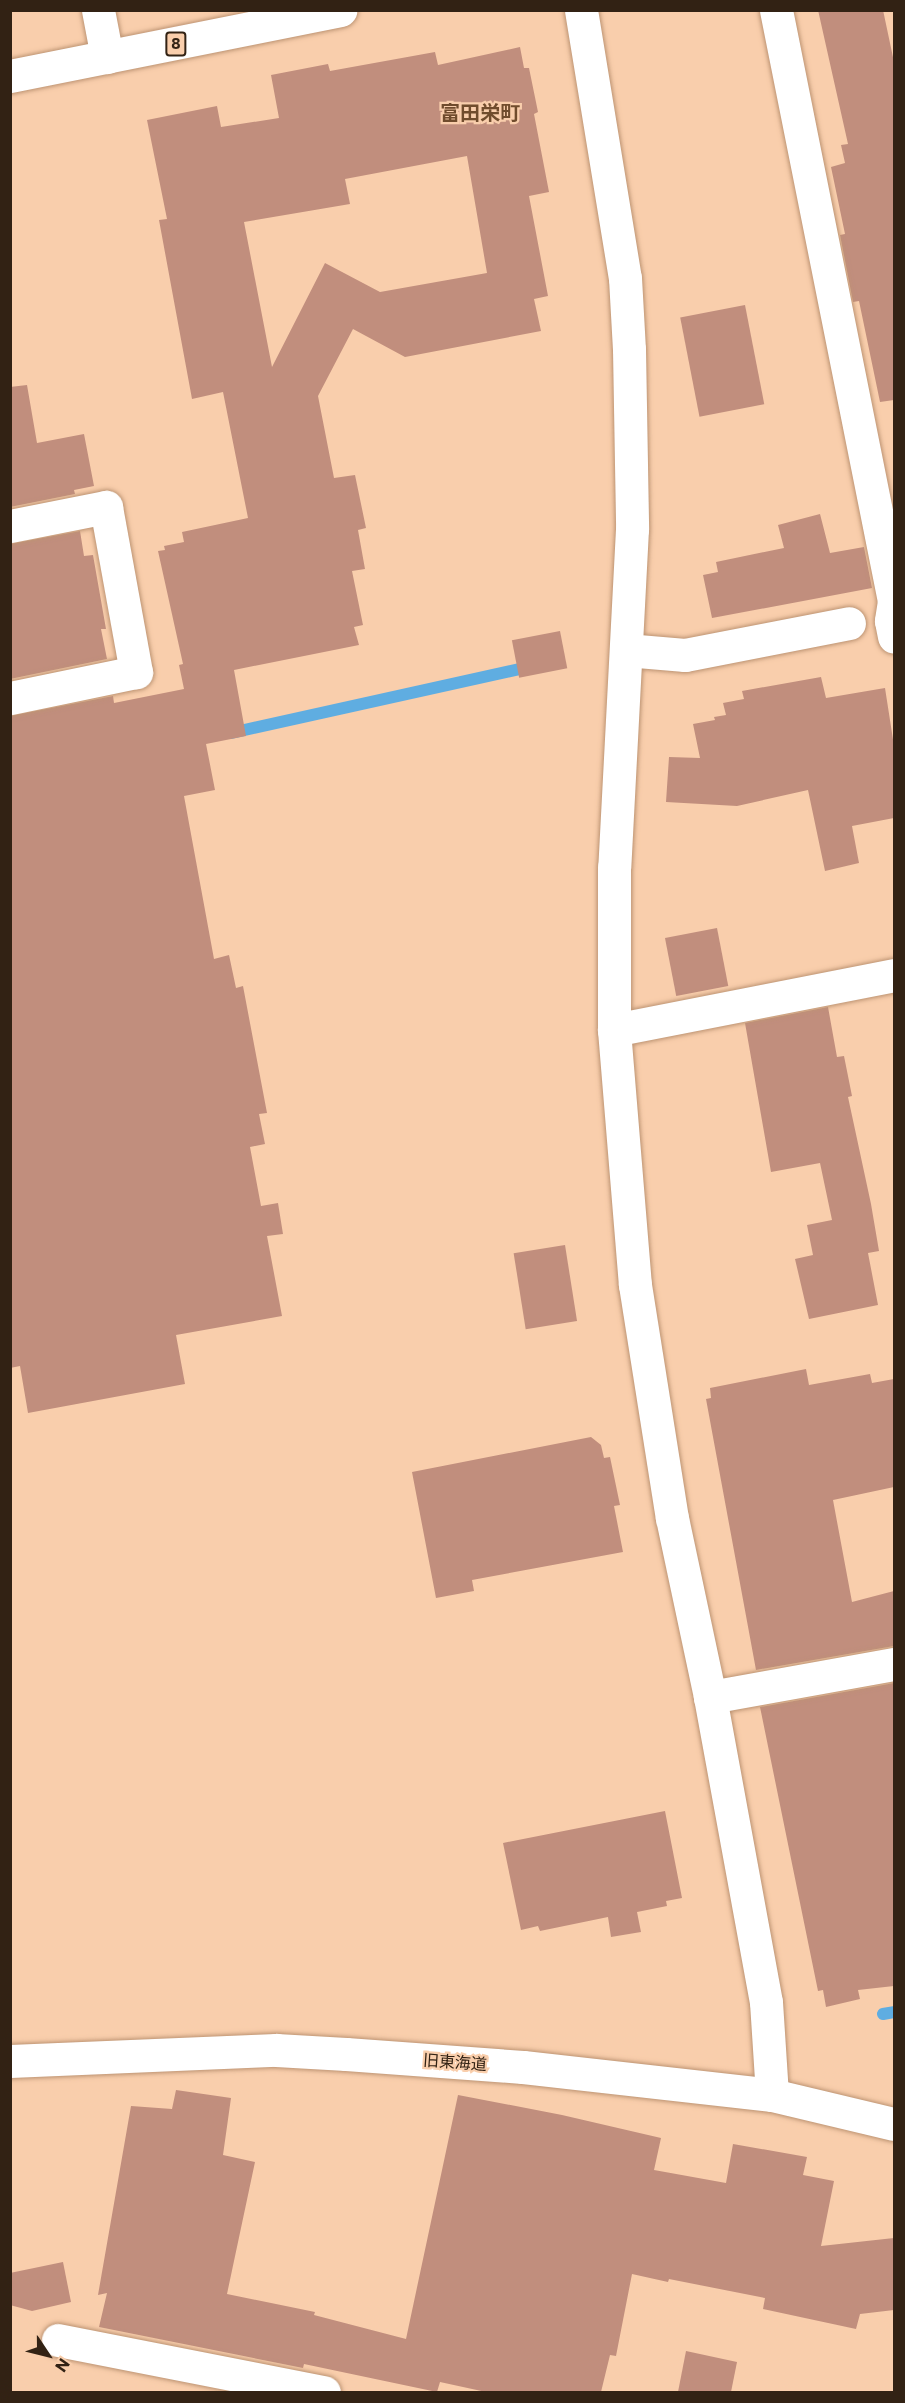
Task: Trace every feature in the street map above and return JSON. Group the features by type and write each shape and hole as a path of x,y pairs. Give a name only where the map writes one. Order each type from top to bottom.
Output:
{"street":[{"path":"98,10 107,57"},
{"name":"8","path":"10,76 340,10"},
{"path":"581,10 625,278 629,349 632,529 614,867 614,1030 634,1285 670,1507 710,1697 766,2002 772,2095"},
{"path":"776,10 894,601 891,621 894,637"},
{"path":"10,526 106,507 136,672 10,698"},
{"path":"626,650 685,655 849,623"},
{"path":"614,1030 894,975"},
{"path":"710,1697 894,1664"},
{"name":"旧東海道","path":"10,2061 276,2050 346,2054 523,2067 772,2095 894,2124"},
{"path":"58,2340 324,2392"}],"building":[{"path":"818,10 883,10 894,62 894,400 880,402 859,301 853,302 840,235 845,234 831,167 845,163 841,145 848,144"},
{"path":"520,47 524,68 529,68 538,112 534,114 549,192 529,196 548,296 534,299 541,331 405,357 353,329 318,396 334,478 355,475 366,528 358,530 365,569 352,571 363,625 354,627 359,645 234,670 246,736 206,744 215,790 184,796 214,959 229,955 236,988 243,986 267,1113 259,1114 265,1144 250,1147 261,1206 278,1203 283,1234 267,1236 282,1316 176,1335 185,1384 28,1413 20,1366 10,1368 10,716 113,696 114,703 184,689 179,665 183,664 158,551 165,550 164,546 184,542 182,532 248,518 223,392 192,399 159,220 167,219 147,120 217,106 221,127 279,118 271,75 328,64 330,71 435,52 438,65","holes":["467,156 487,273 380,292 325,263 272,367 244,222 350,204 345,179"]},
{"path":"745,305 764,404 699,417 680,318"},
{"path":"27,385 37,443 84,434 94,486 74,490 75,494 10,507 10,387"},
{"path":"820,514 830,553 864,547 872,588 712,618 703,575 718,572 716,562 784,548 778,525"},
{"path":"80,531 84,556 93,555 106,629 101,629 107,659 10,679 10,544"},
{"path":"560,631 567,668 519,678 512,640"},
{"path":"821,677 826,698 885,688 894,746 894,818 852,826 859,863 825,871 808,790 737,806 666,802 669,757 700,758 693,724 715,720 714,717 726,715 723,703 744,699 742,691"},
{"path":"717,928 728,986 676,996 665,938"},
{"path":"828,1007 837,1057 844,1056 852,1096 848,1097 879,1251 868,1253 878,1305 809,1319 795,1259 813,1255 807,1225 832,1220 820,1163 771,1172 745,1023"},
{"path":"565,1245 577,1321 526,1329 514,1253"},
{"path":"806,1369 809,1385 870,1374 872,1383 894,1379 894,1487 833,1500 852,1602 894,1591 894,1646 756,1670 706,1399 711,1398 710,1388"},
{"path":"591,1437 601,1445 604,1458 610,1457 620,1505 614,1506 623,1552 472,1580 474,1591 436,1598 412,1472"},
{"path":"894,1683 894,1986 858,1990 860,1999 826,2007 823,1990 818,1991 760,1707"},
{"path":"665,1811 682,1898 666,1901 667,1906 637,1912 641,1932 611,1937 608,1917 540,1931 538,1926 521,1930 503,1843"},
{"path":"176,2090 231,2098 223,2155 255,2162 227,2294 315,2312 314,2315 406,2339 458,2095 562,2115 661,2138 654,2170 726,2183 733,2144 807,2157 803,2175 834,2181 821,2246 894,2238 894,2310 860,2314 856,2329 763,2309 765,2298 632,2274 616,2356 610,2355 601,2392 486,2392 440,2382 437,2392 304,2364 303,2368 99,2327 107,2293 98,2295 131,2106 172,2109"},
{"path":"63,2262 71,2302 32,2311 10,2305 10,2273"},
{"path":"686,2351 737,2362 731,2392 678,2392"}],"waterway":[{"path":"231,733 533,666"},
{"path":"883,2014 894,2012"}],"district":[{"name":"富田栄町","path":"480,112"}]}
